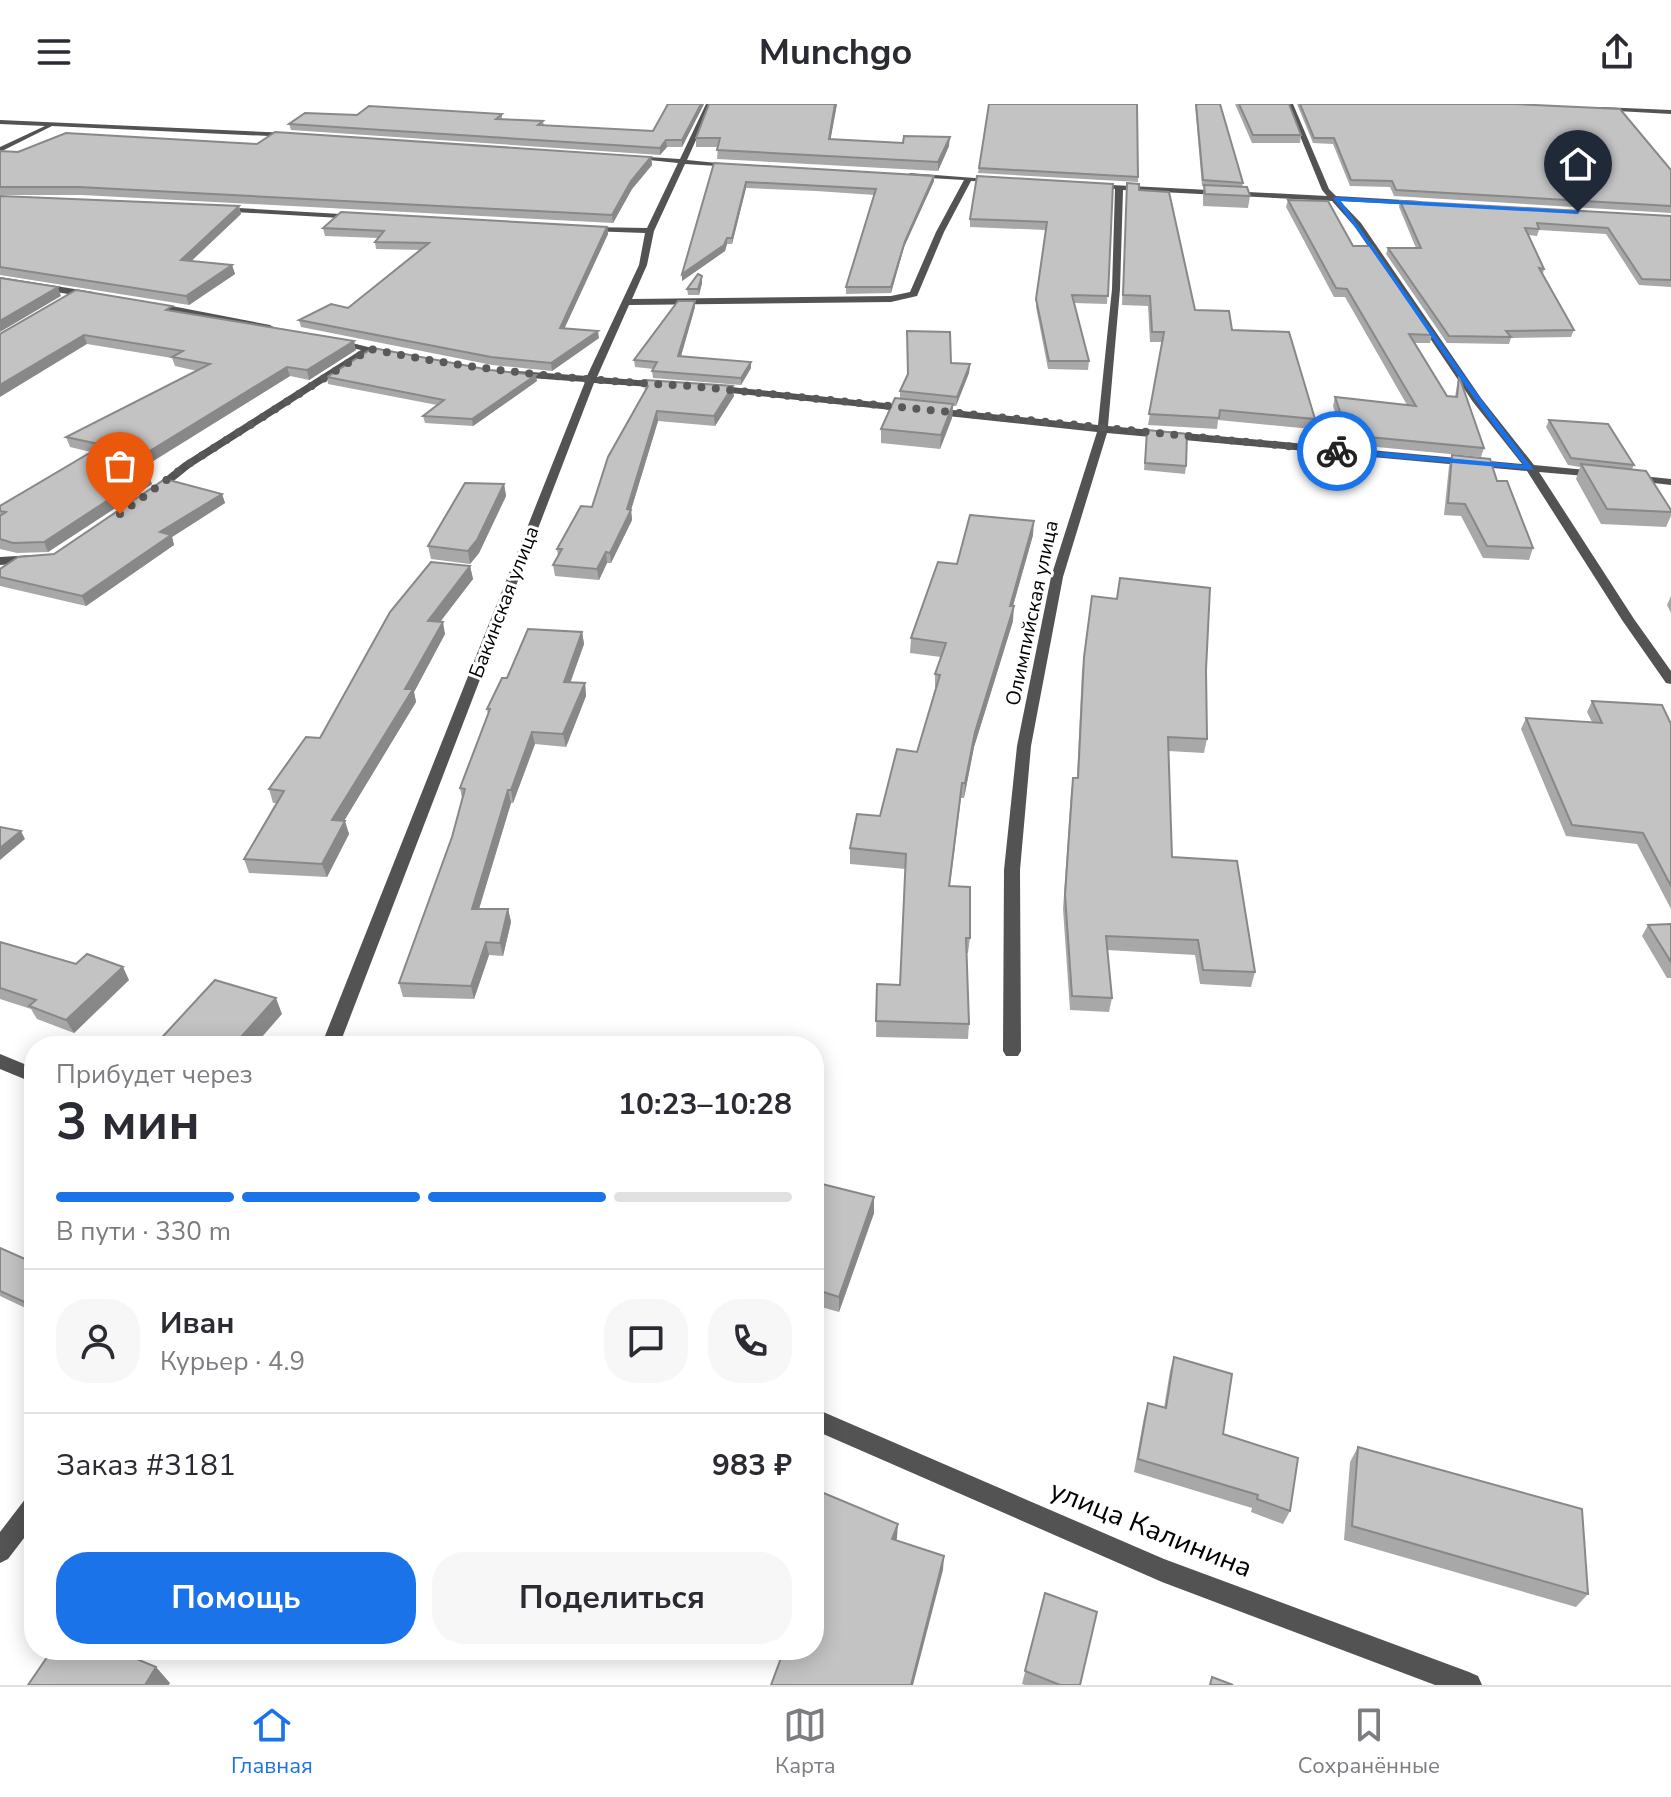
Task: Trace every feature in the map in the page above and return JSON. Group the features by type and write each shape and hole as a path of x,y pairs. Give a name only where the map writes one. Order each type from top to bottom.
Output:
{"street":[{"name":"Бакинская улица","path":"334,1036 590,381 643,265 650,231 709,104"},
{"path":"1290,104 1326,190 1358,225 1477,400 1531,468 1628,620 1671,680"},
{"path":"1593,108 1671,112"},
{"path":"0,122 302,136"},
{"path":"0,150 57,125"},
{"path":"617,157 746,166"},
{"path":"905,175 1015,181"},
{"path":"625,302 891,299 914,294 940,232 968,179"},
{"path":"1076,185 1437,204"},
{"name":"Олимпийская улица","path":"1012,1051 1012,870 1024,746 1057,577 1103,429 1116,289 1119,188"},
{"path":"208,208 367,217"},
{"path":"572,228 650,231"},
{"path":"0,280 104,297"},
{"path":"66,299 78,293"},
{"path":"135,302 281,330"},
{"path":"323,339 407,357"},
{"path":"143,500 187,465 370,349"},
{"path":"506,373 677,385"},
{"path":"705,387 1103,429 1671,482"},
{"path":"0,561 52,558"},
{"path":"0,1061 24,1072"},
{"name":"улица Калинина","path":"824,1423 1162,1570 1469,1685"},
{"path":"0,1551 24,1519"}],"building":[{"path":"668,104 701,104 682,140 666,140 660,148 289,124 305,113 357,115 369,106 502,114 496,119 543,121 538,125 653,131"},
{"path":"709,104 835,104 829,139 903,143 904,136 950,137 938,162 717,150 720,138 696,138"},
{"path":"989,104 1137,104 1138,177 979,168"},
{"path":"1196,104 1220,104 1243,183 1203,180"},
{"path":"1239,104 1289,104 1301,135 1253,135"},
{"path":"1300,104 1514,104 1620,109 1671,170 1671,206 1396,190 1392,181 1351,180 1334,138 1314,138"},
{"path":"275,132 651,157 631,181 612,215 79,187 0,187 0,151 18,152 66,133 257,144"},
{"path":"714,163 934,176 905,241 891,287 846,287 876,189 746,182 732,238 727,238 724,245 682,274"},
{"path":"977,176 1113,184 1108,296 1072,295 1089,361 1049,361 1036,299 1047,222 970,219"},
{"path":"1127,183 1139,184 1139,190 1169,192 1195,310 1229,311 1232,330 1289,332 1315,419 1220,410 1219,418 1149,414 1164,332 1152,332 1150,296 1123,295"},
{"path":"1204,185 1247,187 1250,196 1205,194"},
{"path":"0,196 239,206 181,260 232,265 186,296 0,267"},
{"path":"1288,200 1328,201 1353,246 1372,246 1432,335 1409,334 1447,396 1457,397 1459,376 1484,448 1348,435 1335,397 1416,406 1347,289 1336,288"},
{"path":"1400,201 1671,216 1671,280 1642,279 1608,228 1537,223 1539,229 1525,228 1544,269 1539,268 1574,330 1506,331 1511,337 1449,336 1388,248 1421,248"},
{"path":"341,212 607,227 560,328 598,331 551,363 491,357 299,320 331,304 348,308 429,243 375,242 384,231 323,228"},
{"path":"698,274 702,276 698,289 687,289"},
{"path":"0,278 58,287 0,321"},
{"path":"76,290 172,306 166,310 354,341 307,370 287,367 122,468 148,474 44,542 13,543 0,539 0,516 6,512 0,511 0,506 103,445 66,437 210,364 172,357 183,351 84,335 0,385 0,334"},
{"path":"678,301 695,301 678,356 751,362 741,378 652,371 657,362 634,360"},
{"path":"907,331 950,332 951,363 970,364 957,397 900,391 908,374"},
{"path":"373,348 490,370 536,375 472,419 423,416 444,400 327,377"},
{"path":"645,380 733,386 714,416 657,411 627,509 631,510 610,553 606,552 597,569 553,565 562,549 557,549 581,506 592,507 608,457 648,386"},
{"path":"895,398 953,404 941,435 881,429"},
{"path":"1549,420 1608,424 1634,465 1571,458"},
{"path":"1147,430 1187,434 1186,466 1145,463"},
{"path":"1452,455 1490,459 1497,481 1507,481 1533,548 1487,546 1465,504 1448,503"},
{"path":"1581,464 1646,471 1671,512 1607,509"},
{"path":"165,479 222,494 160,532 171,535 82,596 0,577 0,569 18,557 54,554"},
{"path":"465,483 504,484 477,540 468,551 428,546"},
{"path":"970,515 1034,521 1010,606 1014,606 975,732 965,783 962,783 949,886 970,887 970,938 966,938 969,1024 876,1021 877,984 900,985 906,854 850,848 857,814 880,816 897,749 917,752 940,675 935,674 946,643 911,638 938,562 957,564"},
{"path":"431,562 470,566 428,621 443,622 405,689 413,689 332,820 345,821 322,864 244,859 284,791 269,789 306,737 320,738 390,612"},
{"path":"1120,578 1210,588 1207,739 1168,737 1172,857 1237,861 1255,972 1203,970 1198,940 1106,936 1112,998 1072,996 1065,895 1073,778 1078,778 1084,657 1092,596 1117,599"},
{"path":"528,629 582,632 564,682 585,683 563,734 532,732 511,790 508,790 472,909 508,909 500,943 486,942 471,986 399,983 452,837 465,789 460,788 490,709 487,709 502,678 507,678"},
{"path":"1592,701 1662,705 1671,724 1671,886 1643,833 1572,825 1526,718 1602,723"},
{"path":"0,827 21,831 0,848"},
{"path":"1671,924 1671,962 1648,925"},
{"path":"0,942 76,964 87,954 123,967 66,1020 29,1006 36,1000 0,988"},
{"path":"215,980 276,998 242,1036 163,1036"},
{"path":"824,1184 874,1197 839,1297 824,1292"},
{"path":"0,1248 24,1259 24,1302 0,1291"},
{"path":"1174,1357 1232,1374 1223,1434 1298,1458 1290,1511 1257,1499 1258,1495 1138,1459 1148,1403 1166,1408"},
{"path":"1358,1447 1582,1509 1588,1594 1352,1526"},
{"path":"824,1493 898,1524 892,1539 944,1556 911,1685 771,1685 780,1660 824,1660"},
{"path":"1045,1593 1097,1612 1080,1685 1060,1685 1025,1671"},
{"path":"45,1660 139,1660 156,1667 145,1685 28,1685"},
{"path":"1212,1677 1233,1685 1210,1685"}],"way so far":[{"path":"120,514 187,465 370,349 517,374 819,398 1337,451"}],"route":[{"path":"1337,451 1531,468 1477,400 1358,225 1336,198 1578,212"}]}
